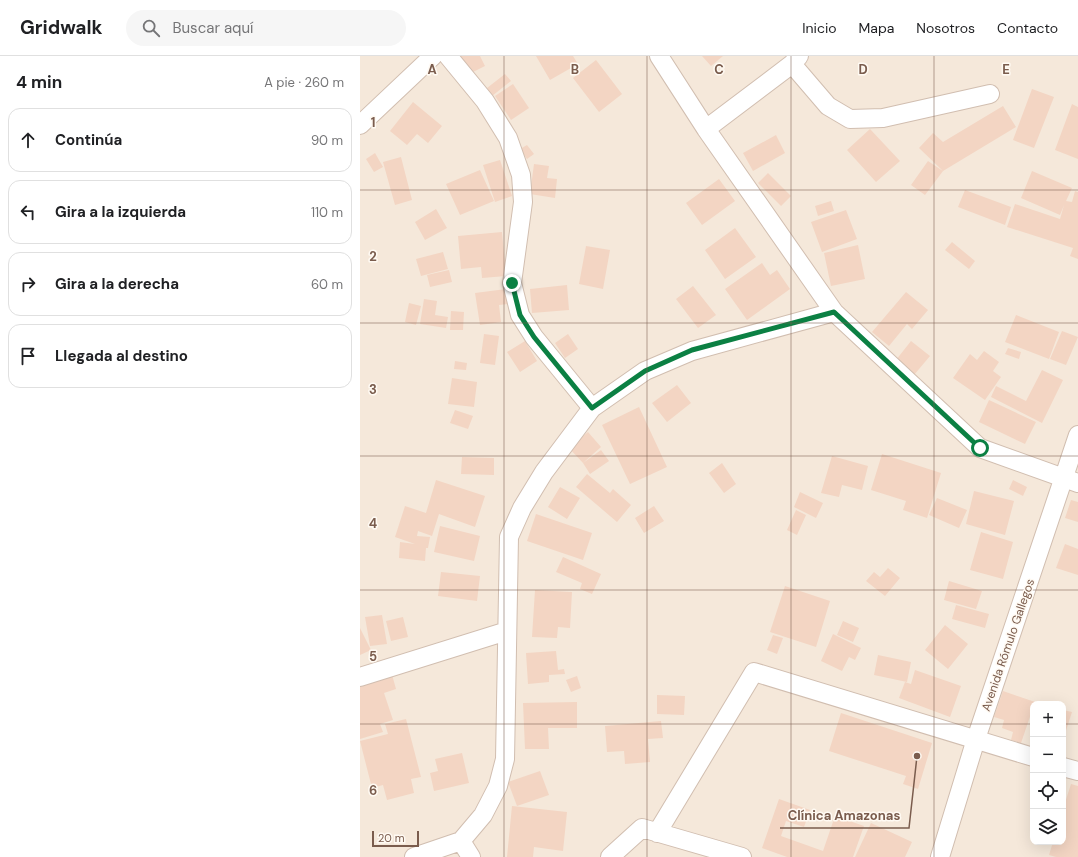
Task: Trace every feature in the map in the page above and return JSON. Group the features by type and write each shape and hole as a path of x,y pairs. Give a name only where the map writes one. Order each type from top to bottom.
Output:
{"street":[{"path":"360,124 433,56"},
{"path":"448,56 486,101 508,138 521,174 523,202 512,283 520,315 534,337 592,408"},
{"path":"659,56 706,129 834,312 980,448 1071,480"},
{"path":"706,129 796,60 828,106 850,119 883,118 990,94"},
{"path":"414,857 461,841 483,815 498,786 505,759 509,537 522,508 544,472 592,408 645,371 692,350 834,312"},
{"name":"Avenida Rómulo Gallegos","path":"940,857 976,739 1071,480 1078,435"},
{"path":"360,677 507,631"},
{"path":"657,833 754,672 1030,756"},
{"path":"1066,767 1078,771"},
{"path":"610,857 642,828 742,857"},
{"path":"461,841 471,857"}],"shaded area":[{"path":"360,56 1078,56 1078,857 360,857"}],"building":[{"path":"460,56 480,56 485,66 469,74"},
{"path":"536,56 573,56 578,64 550,80"},
{"path":"702,56 723,56 711,66"},
{"path":"596,60 622,94 599,112 573,78"},
{"path":"505,74 511,81 492,96 487,88"},
{"path":"513,84 529,108 511,120 495,96"},
{"path":"1032,89 1054,97 1034,148 1013,140"},
{"path":"413,102 442,126 428,143 417,134 407,145 390,131"},
{"path":"1072,104 1078,107 1078,159 1055,150"},
{"path":"1003,106 1016,127 943,171 919,148 933,133 943,142"},
{"path":"870,129 900,161 876,182 847,150"},
{"path":"776,135 785,153 753,171 743,153"},
{"path":"527,145 534,154 527,159 520,149"},
{"path":"375,153 383,167 374,172 366,159"},
{"path":"401,157 412,200 395,205 383,162"},
{"path":"500,160 512,196 495,202 483,165"},
{"path":"928,161 943,171 925,195 911,185"},
{"path":"534,164 549,166 547,178 557,179 555,198 530,194"},
{"path":"480,170 494,201 460,215 446,184"},
{"path":"1032,171 1072,188 1066,201 1072,202 1075,191 1078,192 1078,259 1070,256 1073,248 1007,227 1015,204 1060,219 1064,205 1060,215 1021,198"},
{"path":"768,173 791,196 781,206 758,183"},
{"path":"719,179 735,201 702,225 686,203"},
{"path":"965,190 1011,207 1005,225 958,207"},
{"path":"831,201 834,211 818,216 815,206"},
{"path":"436,209 447,228 425,240 415,222"},
{"path":"846,210 857,239 822,252 811,222"},
{"path":"735,228 756,257 725,279 705,250"},
{"path":"502,232 506,276 482,278 481,267 461,269 458,236"},
{"path":"952,242 975,261 969,269 945,250"},
{"path":"858,245 865,279 831,286 824,253"},
{"path":"586,246 610,250 603,289 579,284"},
{"path":"443,252 448,269 421,276 416,259"},
{"path":"762,263 770,275 777,270 790,289 747,320 725,289"},
{"path":"449,270 452,282 430,287 427,275"},
{"path":"567,285 569,310 532,313 530,289"},
{"path":"693,286 716,315 698,328 676,299"},
{"path":"506,289 508,304 499,305 501,322 480,325 475,293"},
{"path":"906,292 928,310 912,329 907,324 889,346 872,332"},
{"path":"424,299 437,301 435,315 448,317 446,328 420,324"},
{"path":"409,303 421,306 416,325 405,322"},
{"path":"451,311 464,312 463,330 450,330"},
{"path":"1016,315 1059,332 1049,359 1005,342"},
{"path":"1062,331 1078,337 1066,365 1050,359"},
{"path":"484,334 499,336 495,365 480,363"},
{"path":"568,334 578,349 565,358 555,343"},
{"path":"525,341 537,361 520,372 507,352"},
{"path":"911,341 930,356 914,375 896,360"},
{"path":"1008,348 1021,352 1019,359 1005,354"},
{"path":"984,351 999,362 993,371 1001,377 985,400 953,378 970,354 977,360"},
{"path":"455,361 467,363 466,370 454,369"},
{"path":"1042,370 1063,380 1042,423 991,397 996,386 1026,401"},
{"path":"452,378 477,382 474,407 448,404"},
{"path":"677,385 691,403 667,422 652,403"},
{"path":"989,400 1036,422 1025,444 979,422"},
{"path":"639,407 667,467 630,484 602,425"},
{"path":"455,410 473,416 468,429 450,423"},
{"path":"588,432 601,447 583,463 569,448"},
{"path":"601,450 609,461 590,474 583,463"},
{"path":"882,454 941,473 927,518 903,510 906,501 871,490"},
{"path":"832,456 868,466 862,490 842,485 839,497 821,493"},
{"path":"462,457 494,458 494,475 461,474"},
{"path":"722,463 736,484 724,493 709,473"},
{"path":"587,474 610,493 613,489 631,505 617,522 576,487"},
{"path":"436,480 485,496 475,527 439,514 432,536 418,531 417,536 430,537 428,548 426,548 425,561 399,558 400,542 415,544 395,537 405,506 426,513"},
{"path":"1013,480 1027,487 1023,496 1009,489"},
{"path":"560,487 580,498 567,519 548,507"},
{"path":"974,491 1014,501 1005,535 966,524"},
{"path":"800,492 823,503 816,518 794,507"},
{"path":"937,498 967,510 959,528 929,515"},
{"path":"1071,500 1078,502 1078,522 1065,518"},
{"path":"654,506 664,521 644,533 635,518"},
{"path":"796,510 806,515 797,535 787,530"},
{"path":"536,514 592,533 583,560 527,541"},
{"path":"440,526 480,536 474,561 434,552"},
{"path":"981,532 1013,542 1003,579 970,570"},
{"path":"1065,544 1078,549 1078,575 1056,568"},
{"path":"563,557 601,574 592,594 580,589 582,583 556,572"},
{"path":"888,568 900,578 885,596 866,581 874,572 880,577"},
{"path":"441,572 480,576 477,601 438,596"},
{"path":"949,581 982,591 976,609 944,600"},
{"path":"785,586 830,601 816,647 770,632"},
{"path":"535,590 572,592 570,628 558,627 557,638 532,637"},
{"path":"956,605 989,614 985,628 952,619"},
{"path":"382,615 387,644 370,646 365,617"},
{"path":"403,617 408,637 391,641 386,621"},
{"path":"843,621 859,628 853,642 837,635"},
{"path":"945,625 968,644 948,669 925,650"},
{"path":"360,628 371,650 360,655"},
{"path":"833,634 861,648 855,660 849,657 842,671 821,661"},
{"path":"773,635 783,638 777,654 767,650"},
{"path":"556,651 558,670 564,669 565,674 549,675 549,682 528,684 526,653"},
{"path":"878,655 911,662 907,682 874,675"},
{"path":"915,670 961,686 950,717 899,698 905,682 911,684"},
{"path":"391,671 396,689 384,693 393,720 380,724 383,732 360,739 360,680"},
{"path":"577,676 581,688 571,692 566,680"},
{"path":"1003,691 1032,701 1030,701 1030,717 1021,743 1011,740 1013,732 1002,728 1004,720 994,717"},
{"path":"657,695 685,696 684,715 657,714"},
{"path":"577,702 577,728 548,728 549,749 525,749 523,703"},
{"path":"1066,711 1072,712 1066,731"},
{"path":"841,713 932,743 918,789 903,784 906,776 829,751"},
{"path":"406,719 421,777 411,779 414,793 387,800 383,785 372,788 360,741 388,734 385,724"},
{"path":"661,721 663,738 648,739 650,762 625,764 624,751 607,752 605,726"},
{"path":"462,753 469,783 434,791 430,773 438,771 435,759"},
{"path":"540,771 549,795 517,806 508,782"},
{"path":"1071,784 1078,786 1078,857 1056,857 1049,855 1052,845 1066,845 1066,800"},
{"path":"779,799 810,810 804,827 786,821 781,836 823,851 835,816 864,826 853,857 787,857 762,848"},
{"path":"512,806 567,812 563,851 534,847 533,857 507,857"},
{"path":"871,823 912,842 905,857 855,857"}],"place":[{"name":"Clínica Amazonas","path":"917,756"}],"route":[{"path":"512,283 520,315 534,337 592,408 645,371 692,350 834,312 980,448"}]}
